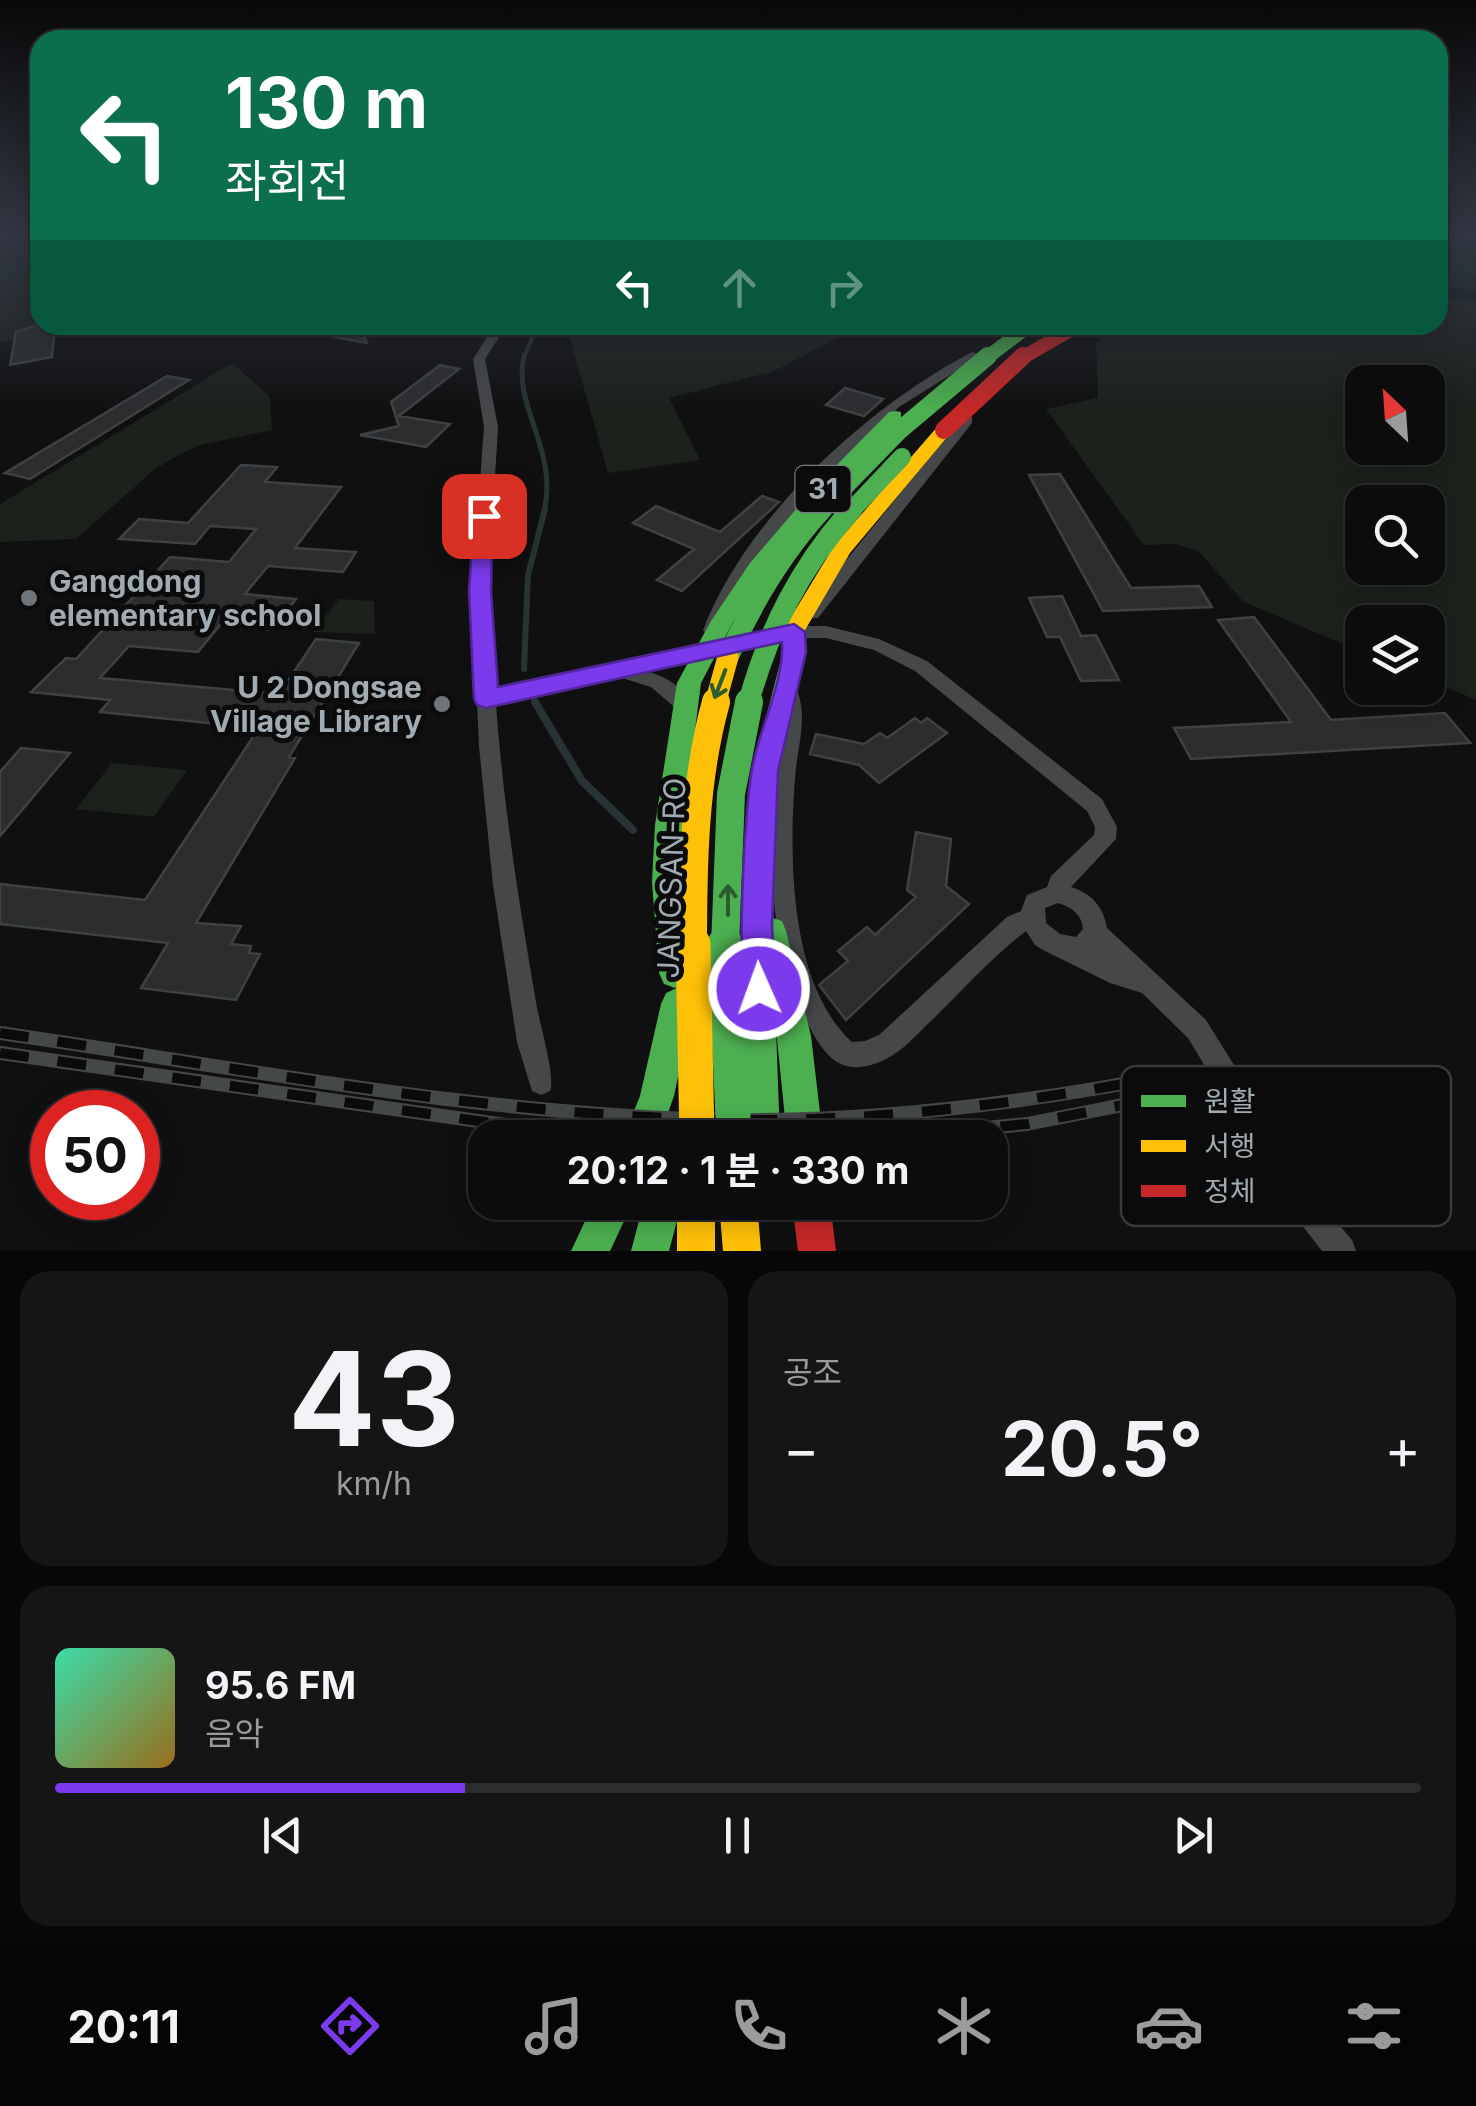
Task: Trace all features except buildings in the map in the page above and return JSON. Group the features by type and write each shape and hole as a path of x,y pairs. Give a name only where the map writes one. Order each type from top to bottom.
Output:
{"main road":[{"name":"31","path":"677,1120 681,1091 678,1004 667,882 669,825 689,682 757,568 822,490 895,416 982,346 1006,335"},
{"name":"JANGSAN-RO","path":"697,1120 698,798 715,696 754,599 801,536 858,473 930,403 1014,335"},
{"name":"JANGSAN-RO","path":"734,1120 728,876 735,765 745,704 765,642 799,579 862,499 982,374 1039,335"},
{"path":"762,1120 757,926 763,860 764,771 794,652 794,632 805,603 834,558 992,378 1061,335"},
{"path":"763,860 778,972 794,1036 802,1120"},
{"path":"647,1120 657,1096 678,1004"},
{"path":"590,1251 605,1220"},
{"path":"650,1251 658,1220"},
{"path":"696,1220 696,1251"},
{"path":"739,1220 742,1251"},
{"path":"759,1251 761,1220"},
{"path":"808,1251 810,1220"},
{"path":"813,1220 817,1251"}],"street":[{"path":"495,335 479,359 491,426 480,591 486,699 504,885 530,1042 541,1082"},
{"path":"707,650 720,602 785,513 886,412 1006,335"},
{"path":"1009,335 1021,349"},
{"path":"794,632 822,605 1021,349 1048,335"},
{"path":"486,699 794,632 826,632 879,645 921,666 1094,805 1106,827 1106,838 1059,882 1058,893"},
{"path":"616,670 650,677 672,688 686,706"},
{"path":"787,682 796,720 784,780 786,910 800,976 816,1015 836,1047 851,1056 868,1055 888,1044 1014,925 1031,918"},
{"path":"1144,981 1119,976 1044,938 1031,918 1032,909 1041,897 1058,893 1086,907 1093,915 1095,934 1174,1004 1197,1030 1219,1066"},
{"path":"1068,949 1081,948 1095,934"},
{"path":"1320,1226 1340,1251"}],"shaded area":[{"path":"0,294 30,294 30,335 39,335 0,342"},
{"path":"1448,299 1476,301 1476,700 1445,686 1445,605 1345,605 1345,645 1244,602 1198,551 1176,544 1144,545 1046,409 1098,398 1096,344 1103,335 1448,335"},
{"path":"569,335 843,335 774,371 669,398 700,460 608,473"},
{"path":"232,363 270,397 272,430 200,445 182,453 155,469 76,539 0,542 0,504"},
{"path":"339,599 374,601 375,634 313,632"},
{"path":"112,763 187,770 154,817 76,809"}],"waterway":[{"path":"524,357 534,335"},
{"path":"524,357 524,393 546,468 544,512"},
{"path":"524,669 528,575 545,509"},
{"path":"535,702 582,781 633,830"}],"railway":[{"path":"0,1033 455,1100 638,1117 841,1118 952,1109 1121,1084"},
{"path":"0,1053 471,1120"},
{"path":"1008,1126 1121,1105"}],"traffic: fast":[{"path":"728,657 749,610 815,517 900,430 1016,335"},
{"path":"757,568 822,491 895,416"},
{"path":"733,1120 726,863 731,794 742,727 760,661 798,578 840,523 902,457"},
{"path":"675,973 667,882 669,825 689,683 722,621 757,568"},
{"path":"762,1120 757,927 765,771 795,652 793,632"},
{"path":"771,931 794,1036 803,1120"},
{"path":"648,1120 657,1096 677,1004"},
{"path":"590,1251 605,1220"},
{"path":"650,1251 658,1220"}],"traffic: slow":[{"path":"793,632 841,550 944,430"},
{"path":"697,1120 693,956 696,834 712,715 728,657"},
{"path":"696,1220 696,1251"},
{"path":"739,1220 742,1251"}],"traffic: jam":[{"path":"944,430 1022,357 1061,335"},
{"path":"813,1220 817,1251"}],"place":[{"name":"Gangdong elementary school","path":"29,598"},
{"name":"U 2 Dongsae Village Library","path":"442,704"}],"route":[{"path":"484,516 480,591 486,699 794,632 794,652 764,771 763,860 757,926 759,989"}]}
